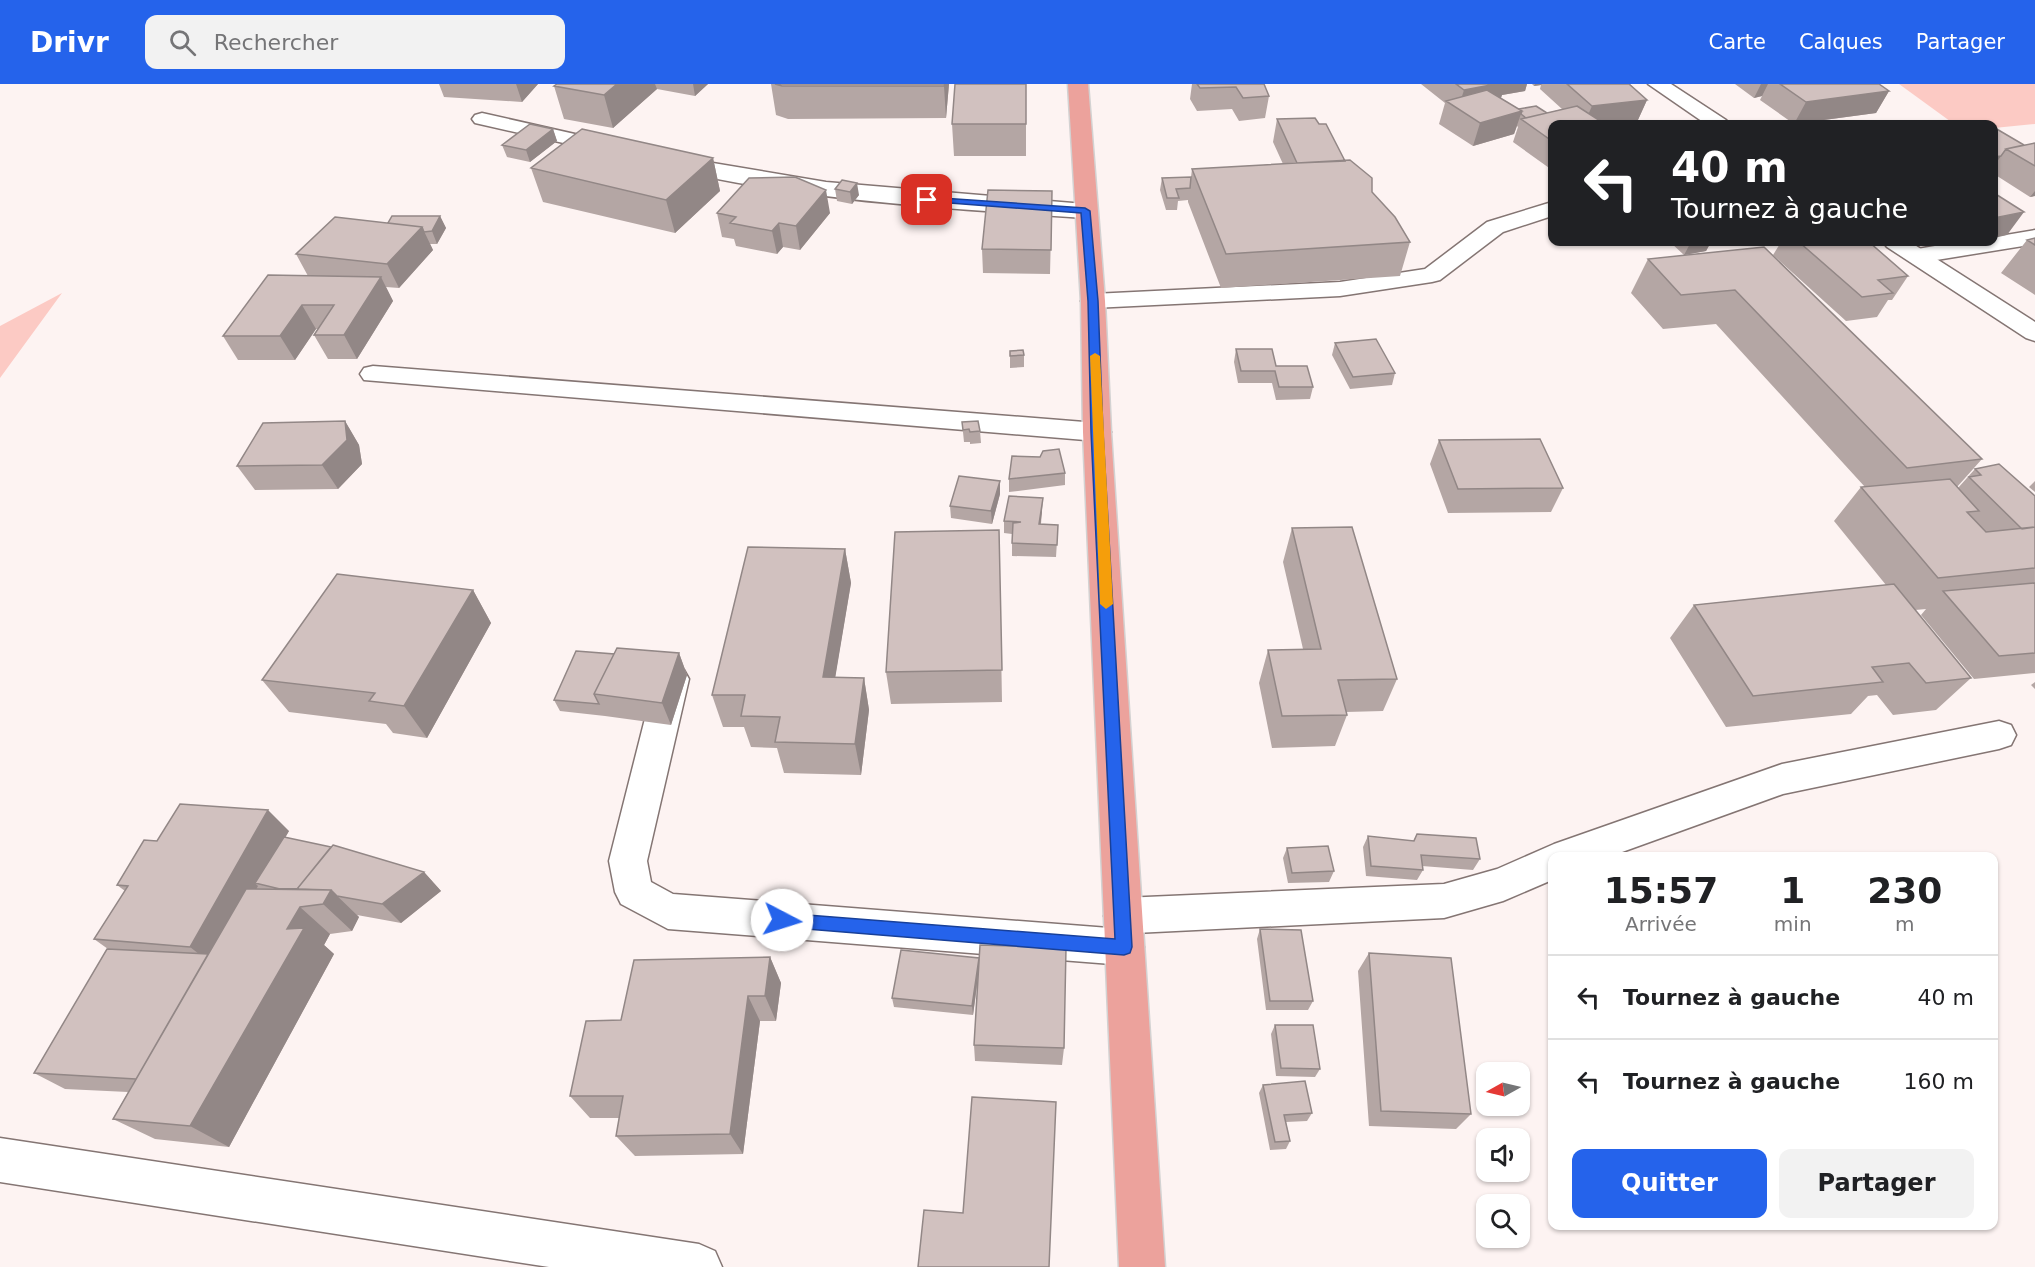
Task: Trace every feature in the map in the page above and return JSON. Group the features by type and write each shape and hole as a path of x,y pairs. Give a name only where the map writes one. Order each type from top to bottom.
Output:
{"highway":[{"path":"1078,84 1093,301 1097,432 1142,1267"}],"street":[{"path":"1658,84 1713,120"},
{"path":"482,119 630,152"},
{"path":"653,158 784,183 882,196 1085,211"},
{"path":"1093,301 1340,289 1431,275 1495,226 1548,210"},
{"path":"1998,243 2035,237"},
{"path":"1902,246 2035,333"},
{"path":"1918,256 1980,246"},
{"path":"373,374 1097,432"},
{"path":"672,678 628,861 634,892 668,911 1124,932 1444,901 1503,884 1548,864"},
{"path":"1578,852 1782,779 1999,735"},
{"path":"0,1160 699,1267"}],"shaded area":[{"path":"1899,84 2035,84 2035,124 1998,128 1998,120 1948,120"},
{"path":"62,293 0,378 0,326"}],"building":[{"path":"557,84 617,84 604,95 554,86"},
{"path":"775,84 945,84 944,86 782,86"},
{"path":"955,84 1026,84 1026,124 952,124"},
{"path":"1197,84 1264,84 1269,96 1243,98 1236,87 1200,88"},
{"path":"1456,84 1496,84 1464,90"},
{"path":"1567,84 1629,84 1647,100 1592,106"},
{"path":"1780,84 1879,84 1889,91 1806,102"},
{"path":"1487,90 1522,111 1480,123 1446,101"},
{"path":"1536,106 1547,113 1526,118 1519,109"},
{"path":"1577,106 1599,120 1548,120 1548,138 1521,119"},
{"path":"1315,118 1319,124 1326,124 1345,161 1297,163 1277,119"},
{"path":"530,124 553,129 526,150 502,145"},
{"path":"582,129 713,158 666,200 531,168"},
{"path":"1998,130 2024,145 2006,149 1998,156"},
{"path":"2035,143 2035,166 2006,149"},
{"path":"1350,160 1372,178 1372,192 1395,217 1410,242 1226,254 1192,169"},
{"path":"795,177 826,190 796,226 779,223 772,231 730,223 736,217 717,213 749,178"},
{"path":"1191,177 1190,188 1176,189 1179,198 1167,198 1162,178"},
{"path":"842,180 857,183 850,192 835,189"},
{"path":"988,190 1052,191 1051,250 982,249"},
{"path":"1998,196 2024,212 1998,217"},
{"path":"392,216 440,216 432,231 424,232 422,227 388,223"},
{"path":"335,217 422,227 387,264 296,254"},
{"path":"2035,238 2035,245 2027,240"},
{"path":"1804,246 1874,246 1908,276 1878,280 1893,293 1862,297"},
{"path":"1764,247 1982,459 1907,468 1735,290 1681,295 1648,259"},
{"path":"268,275 381,277 344,335 314,335 334,305 302,305 280,336 223,336"},
{"path":"1376,339 1395,373 1353,377 1335,343"},
{"path":"1236,349 1272,349 1276,366 1307,366 1313,387 1279,387 1275,371 1241,371"},
{"path":"1023,350 1024,355 1010,356 1010,351"},
{"path":"345,421 347,440 322,465 237,466 263,423"},
{"path":"978,421 980,431 963,430 962,422"},
{"path":"1540,439 1563,488 1458,489 1439,440"},
{"path":"1059,449 1065,473 1009,479 1012,456 1040,457 1043,451"},
{"path":"1999,464 2035,496 2035,527 2022,529 1969,477 1981,475 1975,469"},
{"path":"959,476 1000,481 991,511 950,506"},
{"path":"1950,479 1979,511 1967,512 1986,532 2035,527 2035,568 1938,578 1861,487"},
{"path":"1009,496 1043,498 1039,524 1058,525 1057,545 1012,543 1013,523 1021,522 1004,521"},
{"path":"1352,527 1397,679 1338,680 1347,715 1282,716 1268,650 1321,649 1292,528"},
{"path":"999,530 1002,670 886,672 895,532"},
{"path":"748,547 845,549 823,677 864,678 855,744 775,742 780,717 741,716 745,695 712,695"},
{"path":"337,574 473,590 404,706 369,701 375,693 262,680"},
{"path":"2035,583 2035,653 1999,656 1943,591"},
{"path":"1894,584 1971,678 1926,683 1909,663 1872,667 1883,682 1753,696 1694,605"},
{"path":"617,648 679,653 662,703 594,694"},
{"path":"576,651 614,654 594,694 599,704 554,700"},
{"path":"180,804 268,810 190,947 94,939 128,886 117,885 144,840 157,841"},
{"path":"1417,834 1476,838 1480,859 1421,855 1423,870 1371,866 1368,836 1414,841"},
{"path":"284,837 331,847 297,889 280,889 255,883"},
{"path":"333,845 424,872 382,904 337,896 331,890 297,889"},
{"path":"1328,846 1334,871 1292,873 1287,848"},
{"path":"246,889 331,890 323,904 300,907 287,929 304,928 190,1126 113,1119"},
{"path":"1260,929 1301,930 1313,1001 1270,1001"},
{"path":"980,945 1066,948 1064,1048 974,1045"},
{"path":"107,949 208,954 136,1079 34,1073"},
{"path":"901,950 979,958 972,1006 892,998"},
{"path":"1369,953 1451,958 1471,1114 1381,1111"},
{"path":"770,957 765,996 748,996 730,1134 616,1136 623,1096 570,1096 586,1021 621,1020 634,960"},
{"path":"1275,1025 1313,1025 1320,1069 1281,1068"},
{"path":"1305,1081 1312,1113 1284,1115 1290,1141 1275,1142 1263,1085"},
{"path":"972,1097 1056,1102 1049,1267 918,1267 924,1210 963,1213"}],"slow traffic":[{"path":"1095,356 1106,604"}],"route":[{"path":"782,920 1124,947 1097,432 1093,301 1085,211 927,200"}]}
